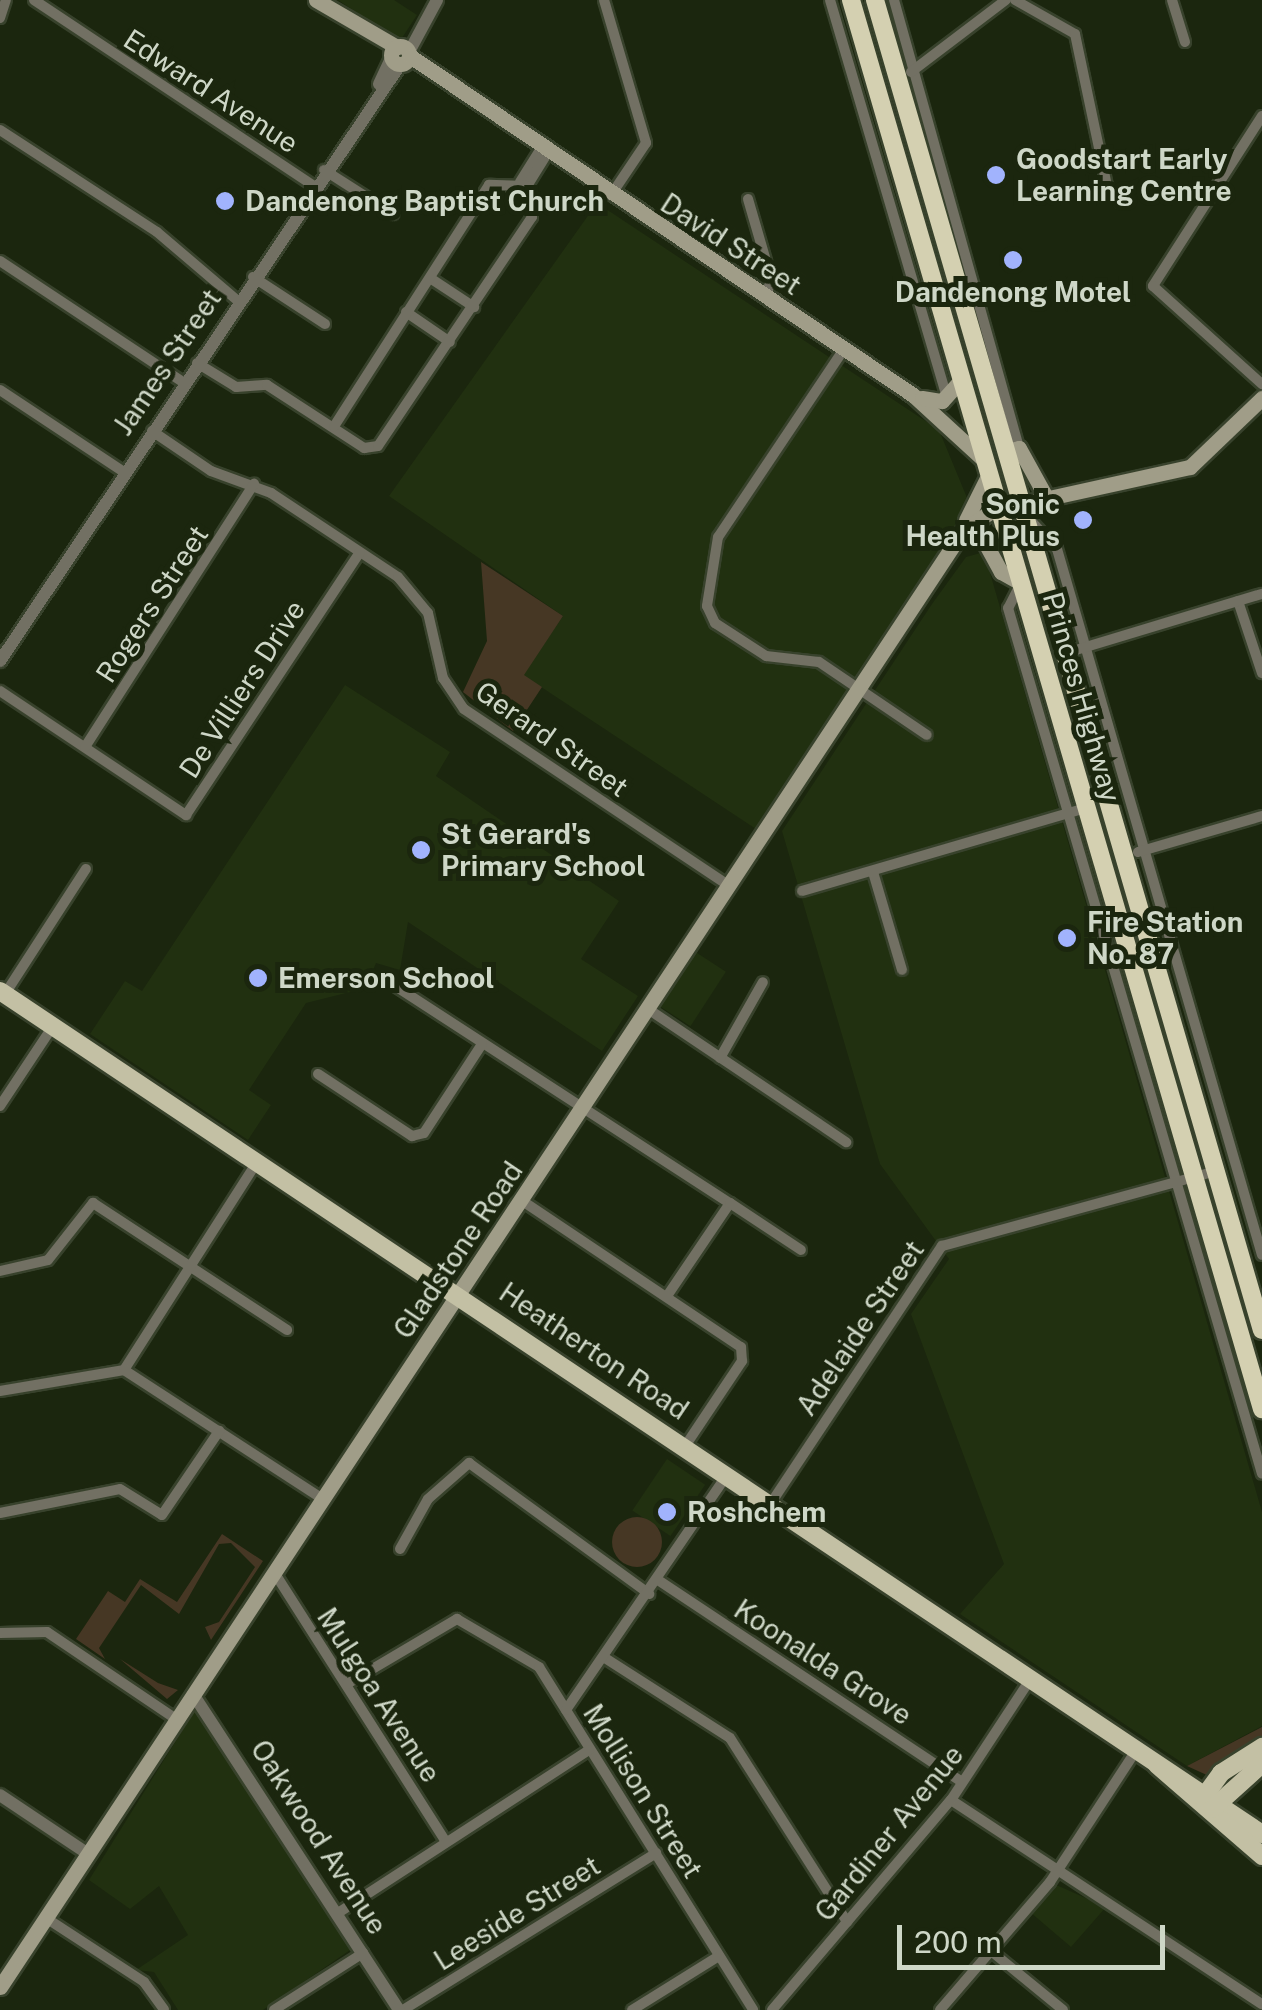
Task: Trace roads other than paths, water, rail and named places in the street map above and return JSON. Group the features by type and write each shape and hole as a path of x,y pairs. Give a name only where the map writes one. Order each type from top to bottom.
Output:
{"highway":[{"name":"Princes Highway","path":"850,0 1086,808 1185,1179 1220,1268 1262,1408"},
{"name":"Princes Highway","path":"875,0 905,73 948,252 1015,449 1066,653 1134,853 1148,935 1262,1330"},
{"path":"1000,511 1028,512"}],"main road":[{"name":"David Street","path":"316,0 913,395 987,468"},
{"path":"913,395 947,397 958,374"},
{"path":"1028,512 1046,497 1190,467 1262,398"},
{"path":"1015,449 1046,497"},
{"path":"987,468 967,533 1002,572 1020,583"},
{"name":"Gladstone Road","path":"0,1988 860,689 967,533 1000,511"},
{"name":"Heatherton Road","path":"2,992 1155,1760 1208,1802 1262,1856"},
{"path":"1208,1802 1262,1747"},
{"path":"1208,1802 1255,1768"},
{"path":"1237,1814 1255,1768"},
{"name":"Heatherton Road","path":"1208,1802 1237,1814 1262,1834"}],"street":[{"path":"0,18 6,0"},
{"name":"Edward Avenue","path":"34,0 314,186"},
{"name":"James Street","path":"0,660 437,0"},
{"path":"604,0 646,144 611,196"},
{"path":"830,0 947,397"},
{"path":"894,0 905,73 971,260 1015,449"},
{"path":"905,73 1006,0"},
{"path":"1015,0 1076,34 1108,186 1120,202"},
{"path":"1172,0 1185,42"},
{"path":"1262,116 1152,286 1262,384"},
{"path":"0,130 157,232 238,301"},
{"path":"523,184 545,151"},
{"path":"324,170 393,214"},
{"path":"334,426 488,185 523,184"},
{"path":"197,363 236,387 267,384 364,448 378,446 533,214 523,184"},
{"path":"748,199 771,278 766,298"},
{"path":"948,252 971,260"},
{"path":"0,261 184,383"},
{"path":"254,277 325,324"},
{"path":"430,278 474,307"},
{"path":"406,312 450,342"},
{"path":"928,335 958,374"},
{"path":"844,350 718,537 707,606 715,623 766,656 820,662 927,735"},
{"path":"0,390 124,472"},
{"name":"Gerard Street","path":"152,431 211,471 254,484 360,552 418,596 442,678 464,709 729,886"},
{"name":"Rogers Street","path":"85,747 254,484"},
{"name":"Princes Highway","path":"1028,512 1054,542 1087,648 1134,853 1169,944 1261,1249"},
{"name":"De Villiers Drive","path":"0,691 186,815 360,552"},
{"path":"1020,583 1008,608 1066,814 1185,1179"},
{"path":"1066,653 1262,594"},
{"path":"1238,601 1262,674"},
{"path":"802,891 1086,808"},
{"path":"1134,853 1262,816"},
{"path":"2,992 86,869"},
{"path":"873,872 902,970"},
{"path":"1148,935 1169,944"},
{"path":"386,980 801,1250"},
{"path":"720,1058 764,982"},
{"path":"648,1009 846,1142"},
{"path":"0,1106 53,1026"},
{"path":"318,1074 412,1136 424,1133 482,1044"},
{"path":"124,1370 257,1162"},
{"name":"Adelaide Street","path":"771,1503 942,1246 1218,1171"},
{"name":"Princes Highway","path":"1185,1179 1262,1474"},
{"path":"521,1200 668,1296 744,1353 685,1446"},
{"path":"668,1296 730,1203"},
{"path":"0,1271 48,1260 90,1204 287,1330"},
{"path":"1220,1268 1261,1249"},
{"path":"0,1391 124,1370 323,1498"},
{"path":"0,1513 120,1489 162,1515 219,1431"},
{"path":"400,1549 428,1499 468,1463 649,1594"},
{"path":"566,1710 728,1474"},
{"name":"Mulgoa Avenue","path":"274,1572 446,1842"},
{"name":"Koonalda Grove","path":"658,1580 962,1782"},
{"name":"Mollison Street","path":"347,1684 446,1620 469,1622 539,1667 753,2010"},
{"path":"0,1634 47,1632 176,1719"},
{"path":"605,1658 730,1738 847,1922"},
{"name":"Gardiner Avenue","path":"772,2010 951,1800 1031,1677"},
{"name":"Oakwood Avenue","path":"193,1694 401,2010"},
{"path":"940,2010 1058,1870 1137,1748"},
{"path":"338,1912 589,1750"},
{"path":"0,1795 88,1854"},
{"path":"951,1800 1262,2004"},
{"name":"Leeside Street","path":"401,2010 656,1853"},
{"path":"46,1918 144,1982 164,2010"},
{"path":"992,1951 1063,2010"},
{"path":"274,2010 363,1954"},
{"path":"632,2010 720,1956"}],"place":[{"name":"Goodstart Early Learning Centre","path":"996,175"},
{"name":"Dandenong Baptist Church","path":"225,201"},
{"name":"Dandenong Motel","path":"1013,260"},
{"name":"Sonic Health Plus","path":"1083,520"},
{"name":"St Gerard's Primary School","path":"421,850"},
{"name":"Fire Station No. 87","path":"1067,938"},
{"name":"Emerson School","path":"258,978"},
{"name":"Roshchem","path":"667,1512"}]}
